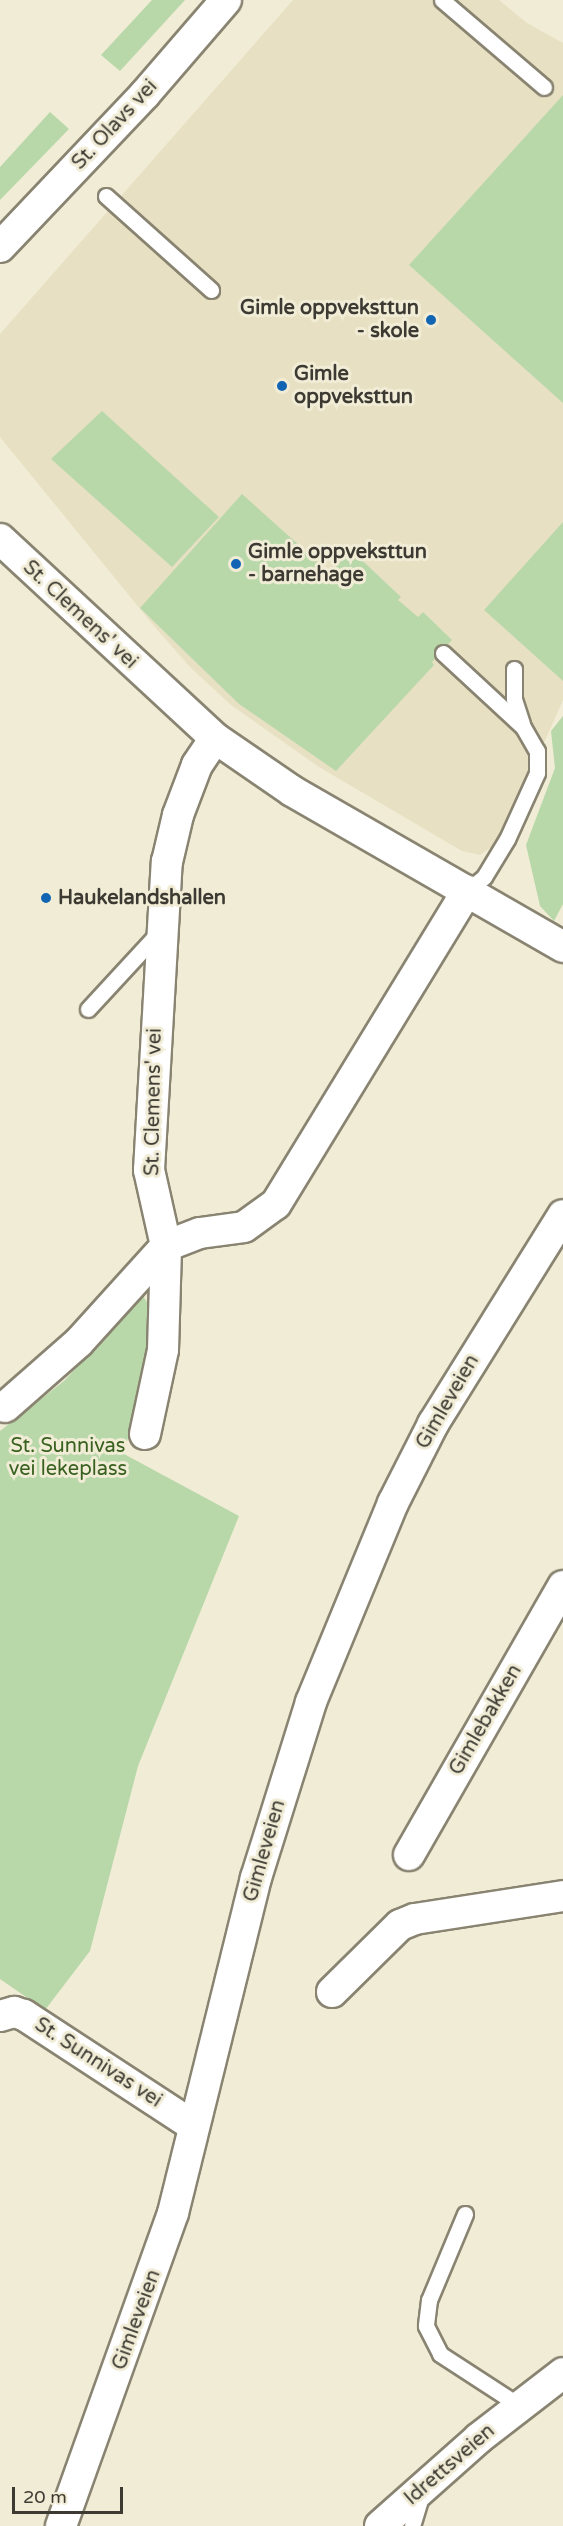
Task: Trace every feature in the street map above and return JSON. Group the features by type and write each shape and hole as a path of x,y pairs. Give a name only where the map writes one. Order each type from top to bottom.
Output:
{"street":[{"name":"St. Olavs vei","path":"0,247 145,94 226,0"},
{"name":"St. Clemens' vei","path":"0,539 215,738 292,791 467,891"},
{"name":"St. Clemens' vei","path":"166,1246 149,1170 160,931 167,862 178,814 197,765 215,738"},
{"path":"5,1407 79,1342 166,1246 200,1233 244,1227 276,1204 467,891 563,947"},
{"name":"Gimleveien","path":"61,2526 153,2276 186,2164 192,2125 282,1789 311,1702 364,1569 433,1424 563,1215"},
{"path":"144,1434 163,1350 166,1246"},
{"name":"Gimlebakken","path":"409,1855 563,1586"},
{"path":"332,1992 400,1925 415,1919 563,1896"},
{"name":"St. Sunnivas vei","path":"0,2016 14,2012 24,2015 192,2125"},
{"name":"Idrettsveien","path":"380,2526 425,2485 563,2373"}],"lane":[{"path":"442,0 544,87"},
{"path":"105,196 211,290"},
{"path":"443,653 523,727"},
{"path":"467,891 484,877 507,839 537,773 537,751 523,727 514,699 514,669"},
{"path":"88,1009 160,931"},
{"path":"465,2214 429,2300 426,2326 440,2354 520,2406"},
{"path":"412,2526 425,2485"}],"shaded area":[{"name":"Gimle oppveksttun","path":"293,0 499,0 527,23 563,43 563,700 501,840 480,855 462,851 319,767 231,705 190,667 154,626 0,437 0,334"}],"green space":[{"path":"152,0 185,0 120,71 101,55"},
{"path":"563,95 563,403 409,265"},
{"path":"50,112 69,129 0,200 0,167"},
{"path":"102,411 219,517 172,567 51,459"},
{"path":"242,494 330,573 351,550 401,597 398,600 418,617 423,612 452,640 432,662 434,665 336,771 239,704 140,608"},
{"path":"563,522 563,681 484,610"},
{"path":"563,716 563,904 554,921 540,906 526,845 555,768 551,731"},
{"name":"St. Sunnivas vei lekeplass","path":"143,1296 157,1317 124,1454 239,1516 138,1766 90,1951 45,2010 0,1979 0,1431 64,1381"}],"place":[{"name":"Gimle oppveksttun - skole","path":"431,320"},
{"name":"Gimle oppveksttun","path":"282,386"},
{"name":"Gimle oppveksttun - barnehage","path":"236,564"},
{"name":"Haukelandshallen","path":"46,898"}]}
